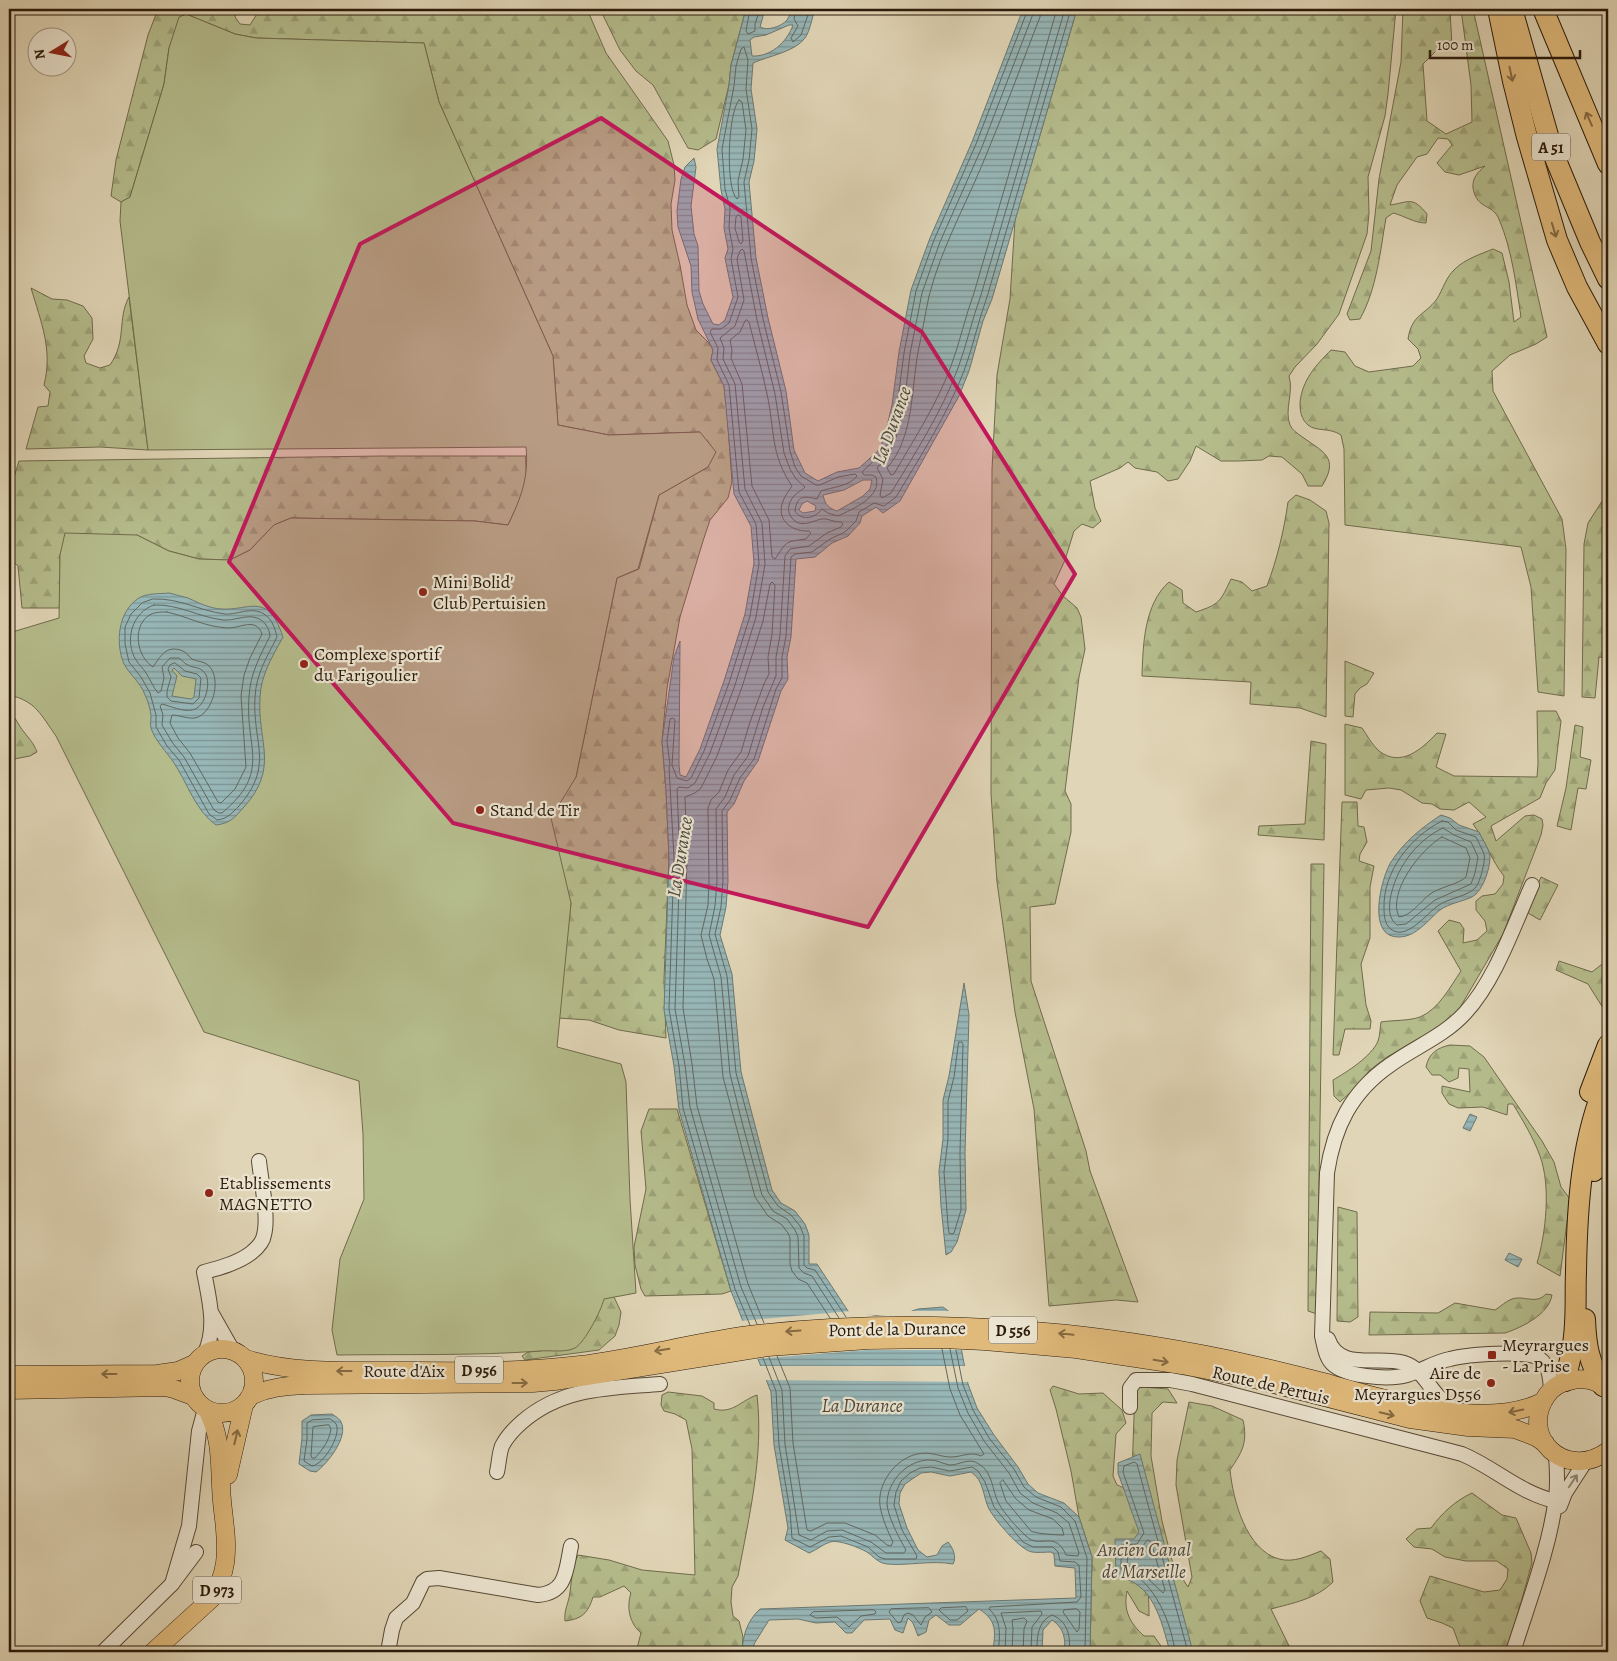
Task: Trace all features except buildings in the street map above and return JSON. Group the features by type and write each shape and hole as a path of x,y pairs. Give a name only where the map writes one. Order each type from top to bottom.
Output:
{"highway":[{"path":"1498,9 1527,137 1557,240 1577,288 1608,344"},
{"name":"A 51","path":"1512,9 1553,153 1590,242 1608,279"},
{"name":"A 51","path":"1543,9 1608,164"},
{"path":"1552,1391 1573,1344 1576,1319 1582,1127 1595,1077 1608,1045"},
{"path":"1582,1171 1602,1134 1595,1110 1608,1078"},
{"path":"1606,1388 1593,1370 1588,1355 1584,1301 1584,1265 1589,1195 1608,1097"}],"main road":[{"name":"Pont de la Durance","path":"712,1348 868,1340 911,1333 1076,1349 1113,1347"},
{"name":"Route de Pertuis","path":"1113,1347 1225,1359 1395,1401 1458,1412 1504,1414 1515,1412 1578,1379 1591,1380 1606,1388"},
{"name":"Route de Pertuis","path":"1113,1347 1182,1365 1258,1380 1410,1419 1468,1427 1515,1429 1536,1437 1550,1449 1570,1461 1585,1462"},
{"name":"Route d'Aix","path":"239,1355 280,1368 323,1371 531,1369 712,1348"},
{"name":"Route d'Aix","path":"247,1401 265,1389 306,1384 533,1383 555,1381 712,1348"},
{"path":"9,1375 158,1374 178,1371 219,1349 239,1355 253,1373 254,1381 247,1401 230,1413 215,1413 182,1391 165,1388 9,1390"},
{"path":"200,1358 189,1380 202,1405"},
{"path":"1550,1449 1540,1433 1538,1423 1539,1412 1552,1391"},
{"name":"D 973","path":"222,1502 247,1401"},
{"name":"D 973","path":"153,1652 202,1608 217,1589 223,1574 226,1531 218,1440 215,1426 202,1405"},
{"path":"1585,1462 1598,1458 1608,1451"}],"street":[{"path":"1532,885 1493,971 1467,1012 1437,1037 1390,1065 1368,1084 1357,1095 1340,1122 1330,1152 1327,1173 1322,1336 1330,1361 1336,1367 1350,1373 1374,1377 1395,1378 1418,1372 1448,1359 1465,1356 1533,1354 1540,1358 1549,1372 1552,1391"},
{"path":"200,1358 211,1338 211,1311 204,1272 221,1267 251,1253 261,1243 264,1235 265,1221 259,1161"},
{"path":"211,1311 239,1355"},
{"path":"1418,1372 1441,1399 1458,1412"},
{"path":"1130,1407 1130,1388 1136,1380 1170,1380 1192,1384 1462,1454 1482,1462 1518,1487 1544,1499 1556,1502"},
{"path":"498,1472 502,1447 510,1433 527,1418 554,1401 593,1389 660,1384"},
{"path":"172,1584 189,1526 202,1405"},
{"path":"1513,1652 1549,1532 1556,1502 1558,1478 1550,1449"},
{"path":"1549,1532 1565,1493 1585,1462"},
{"path":"388,1652 396,1618 413,1603 423,1582 427,1579 439,1578 538,1595 548,1594 559,1587 562,1582 571,1546"},
{"name":"D 973","path":"103,1652 172,1584 196,1552"}],"highlighted area":[{"path":"601,118 922,332 1075,574 868,927 453,823 229,562 360,244"}],"green space":[{"path":"158,9 238,9 235,17 240,24 250,25 260,9 587,9 606,53 668,141 674,165 675,180 671,204 672,230 687,305 696,330 713,350 711,360 724,386 732,482 728,498 710,520 703,541 680,617 667,688 662,741 669,858 664,979 666,1038 619,1030 589,1020 558,1018 571,903 539,828 576,777 617,578 639,569 659,495 708,467 700,432 609,435 558,425 553,356 439,102 424,43 256,38 235,34 186,14 169,48 164,84 130,197 121,202 111,196 116,160 148,35"},
{"path":"600,9 746,9 731,65 729,85 716,139 698,150 688,148 653,85 636,71 620,50"},
{"path":"1077,9 1396,9 1385,116 1368,177 1369,213 1367,234 1339,314 1317,344 1289,376 1288,419 1290,425 1296,433 1322,451 1329,462 1327,476 1322,486 1308,486 1302,474 1282,457 1269,456 1262,460 1221,461 1196,446 1190,461 1178,479 1168,481 1157,472 1135,468 1128,462 1120,468 1090,481 1095,508 1101,521 1093,528 1082,524 1074,531 1065,560 1054,584 1063,596 1077,608 1081,617 1085,649 1079,677 1065,791 1071,804 1071,832 1055,904 1030,907 1031,981 1086,1151 1090,1171 1138,1302 1116,1300 1049,1306 1034,1109 1015,1012 997,882 991,794 992,469 997,375 1010,299 1015,220"},
{"path":"1403,9 1450,9 1452,47 1436,51 1423,64 1427,121 1446,134 1472,122 1471,85 1461,9 1473,9 1547,337 1510,355 1492,371 1493,391 1562,519 1566,549 1564,696 1538,692 1531,587 1521,547 1345,525 1344,449 1341,435 1332,431 1311,427 1302,418 1300,403 1304,387 1315,367 1331,350 1345,352 1355,366 1369,372 1413,366 1421,358 1418,349 1408,339 1412,325 1437,299 1452,272 1463,262 1478,255 1493,249 1502,253 1509,282 1514,322 1521,317 1513,267 1499,219 1493,210 1478,200 1473,188 1475,178 1485,166 1459,175 1445,172 1437,163 1452,145 1448,139 1438,138 1427,154 1417,157 1397,185 1390,205 1414,202 1427,214 1426,223 1417,222 1393,213 1386,218 1377,270 1366,307 1360,319 1350,320 1347,314 1371,251 1379,179 1401,62"},
{"name":"Complexe sportif du Farigoulier","path":"186,14 235,34 256,38 424,43 439,102 553,356 558,425 609,435 700,432 716,452 708,467 659,495 638,569 617,578 576,777 551,818 571,903 557,1047 621,1064 626,1082 630,1199 636,1293 604,1299 588,1333 579,1345 571,1350 515,1353 337,1355 332,1330 340,1259 364,1199 363,1134 359,1081 204,1032 56,736 42,715 32,705 9,695 9,633 59,618 60,555 65,533 137,535 169,551 199,559 230,560 250,550 274,525 291,518 475,521 508,525 523,487 527,458 526,447 148,450 120,221 121,202 130,197 164,84 169,48 179,17"},
{"path":"31,288 52,299 67,300 83,306 92,318 93,339 84,356 86,363 100,368 110,365 115,356 120,339 125,305 129,297 148,450 100,447 26,449 38,407 48,406 50,392 44,385 47,360 45,336"},
{"path":"526,456 525,482 508,525 475,521 291,518 274,525 250,550 230,560 199,559 169,551 137,535 60,555 60,608 22,608 18,566 9,558 9,493 19,461"},
{"path":"1608,492 1608,658 1599,657 1595,698 1582,697 1584,544 1588,523"},
{"path":"1296,495 1310,500 1326,511 1329,523 1326,717 1300,708 1250,704 1251,682 1142,676 1146,626 1154,602 1161,591 1169,582 1182,590 1183,603 1196,612 1215,604 1224,593 1231,579 1242,582 1252,591 1267,586 1280,545 1288,502"},
{"path":"1345,661 1374,673 1367,684 1355,694 1353,717 1345,716"},
{"path":"1537,711 1556,711 1561,721 1555,770 1546,783 1540,798 1491,826 1496,841 1525,816 1534,815 1542,819 1543,825 1541,835 1503,934 1458,1011 1435,1031 1387,1057 1370,1070 1340,1102 1334,1096 1333,1080 1365,1058 1375,1047 1380,1034 1381,1022 1420,1017 1433,1009 1444,997 1461,971 1438,931 1449,920 1460,923 1464,929 1463,943 1477,940 1487,931 1485,921 1476,910 1476,901 1482,896 1495,894 1503,884 1504,876 1473,824 1486,817 1469,802 1454,810 1440,809 1432,804 1422,803 1401,790 1389,788 1366,790 1361,799 1345,795 1345,724 1362,728 1379,751 1395,758 1403,757 1418,750 1437,733 1446,734 1436,767 1454,776 1537,777"},
{"path":"9,712 37,752 30,756 9,760"},
{"path":"1575,725 1583,727 1580,757 1591,760 1586,789 1578,788 1571,830 1557,826 1566,788"},
{"path":"1311,741 1326,744 1324,840 1258,835 1259,826 1305,824"},
{"path":"1342,802 1357,802 1358,826 1364,827 1367,842 1360,854 1359,861 1374,866 1370,887 1370,938 1361,964 1366,1005 1371,1021 1370,1029 1345,1029 1339,1055 1333,1055"},
{"path":"1311,864 1324,864 1317,1314 1308,1311"},
{"path":"1541,877 1558,885 1540,920 1526,912"},
{"path":"1559,961 1592,972 1606,961 1608,963 1608,1002 1603,1008 1588,984 1556,970"},
{"path":"1450,1045 1470,1046 1484,1057 1542,1141 1554,1162 1561,1187 1570,1199 1560,1276 1537,1263 1545,1224 1546,1195 1540,1156 1528,1129 1513,1104 1508,1104 1507,1115 1483,1107 1458,1108 1449,1104 1442,1093 1442,1086 1470,1092 1469,1069 1459,1068 1458,1078 1449,1082 1440,1075 1432,1075 1426,1067 1429,1058 1434,1052"},
{"path":"649,1109 677,1109 731,1291 722,1294 645,1296 641,1289 635,1265 634,1247 646,1189 641,1131"},
{"path":"1338,1207 1357,1212 1358,1317 1350,1322 1337,1321"},
{"path":"608,1284 621,1312 615,1336 599,1350 525,1360 522,1356 528,1352 541,1351"},
{"path":"1546,1294 1552,1295 1550,1302 1541,1314 1520,1327 1505,1333 1369,1335 1370,1312 1438,1313 1455,1303 1495,1310 1512,1299 1538,1299"},
{"path":"1053,1386 1079,1394 1103,1393 1122,1410 1126,1423 1116,1434 1113,1476 1117,1485 1126,1492 1134,1505 1139,1523 1144,1544 1149,1616 1139,1611 1127,1591 1127,1611 1131,1621 1139,1631 1144,1636 1154,1636 1165,1652 1090,1652 1092,1557 1079,1517 1071,1471 1050,1390"},
{"path":"1135,1388 1168,1389 1177,1403 1163,1402 1152,1413 1151,1456 1162,1521 1173,1564 1188,1587 1192,1577 1176,1485 1177,1460 1189,1402 1212,1406 1243,1420 1245,1435 1243,1447 1230,1470 1238,1509 1250,1535 1258,1546 1268,1554 1279,1559 1295,1560 1321,1551 1330,1559 1333,1582 1326,1588 1304,1600 1271,1609 1292,1652 1180,1652 1132,1474"},
{"path":"668,1392 702,1396 714,1403 714,1409 721,1410 731,1408 757,1395 759,1441 757,1463 751,1508 738,1576 732,1587 731,1602 733,1616 739,1621 743,1637 742,1652 636,1652 641,1633 634,1625 630,1615 631,1593 624,1586 600,1597 593,1597 584,1614 576,1619 565,1621 573,1570 578,1555 609,1560 642,1570 695,1575 692,1449 686,1420 664,1411 661,1405 662,1395"},
{"path":"1472,1493 1502,1515 1516,1518 1531,1553 1532,1563 1507,1652 1462,1652 1453,1628 1427,1618 1420,1601 1430,1576 1484,1592 1500,1590 1507,1579 1508,1569 1497,1561 1466,1561 1445,1557 1432,1549 1414,1547 1406,1539 1417,1529 1431,1528 1449,1508"}],"water":[{"name":"La Durance","path":"746,9 765,9 760,27 766,29 778,26 788,19 792,9 815,9 808,32 801,43 753,63 751,89 757,129 754,161 749,182 756,258 786,391 794,450 805,473 818,481 837,472 859,468 878,451 884,439 892,405 899,352 911,290 930,238 972,142 1023,9 1077,9 992,299 959,396 900,501 883,513 876,507 862,516 860,523 848,536 832,543 815,557 796,559 791,637 787,657 788,679 781,691 758,761 744,781 734,804 727,812 728,881 726,907 720,935 732,974 741,1072 772,1190 781,1203 795,1211 805,1224 809,1235 809,1264 817,1264 850,1314 895,1317 918,1309 943,1307 955,1316 968,1384 977,1408 1028,1484 1038,1493 1064,1503 1079,1517 1092,1557 1090,1652 1064,1652 1065,1643 1062,1630 1052,1620 1043,1630 1042,1652 993,1652 994,1628 989,1618 979,1609 960,1625 949,1625 936,1615 929,1620 926,1632 918,1636 913,1623 908,1618 903,1633 895,1630 890,1619 864,1620 852,1633 846,1633 835,1622 816,1623 798,1619 769,1620 754,1644 754,1652 742,1652 746,1629 760,1609 1076,1598 1075,1568 1055,1566 1054,1554 1051,1552 1032,1552 1021,1546 992,1514 981,1484 971,1472 950,1476 931,1472 921,1473 905,1484 900,1493 899,1504 907,1528 918,1550 927,1557 937,1555 942,1546 948,1542 954,1553 953,1564 884,1563 864,1550 834,1541 809,1553 785,1540 788,1528 774,1445 771,1392 731,1291 679,1110 674,1066 664,1010 669,858 662,741 674,657 680,641 679,764 680,775 686,777 700,749 724,681 745,614 754,563 751,526 734,494 724,386 711,360 713,350 698,319 692,292 691,266 678,227 677,211 681,179 685,167 694,158 696,167 691,206 694,234 698,246 699,291 713,324 719,325 725,320 733,297 725,258 728,249 724,228 725,209 717,149 731,65","holes":["793,25 782,43 766,54 752,56 750,40","863,480 872,480 870,489 863,496 837,511 829,507 823,495 844,490","807,501 816,506 815,511 803,513 799,510 802,504"]},
{"path":"169,593 222,609 262,607 276,621 283,637 262,681 260,713 264,766 261,779 255,793 238,814 221,824 216,825 203,812 174,763 155,737 151,727 151,717 146,697 124,664 121,656 120,628 132,604 142,596","holes":["174,668 182,676 196,679 194,697 191,699 172,696 177,676 172,670"]},
{"path":"1441,815 1450,818 1459,825 1479,832 1490,854 1489,867 1485,879 1479,890 1472,897 1440,910 1411,934 1399,937 1389,935 1382,928 1379,918 1380,893 1387,870 1407,842"},
{"path":"964,983 969,1015 965,1153 966,1210 957,1242 951,1252 946,1255 939,1171 943,1139 943,1100 949,1076"},
{"path":"1470,1114 1477,1117 1470,1131 1463,1128"},
{"path":"1509,1253 1522,1259 1518,1267 1505,1260"},
{"path":"332,1414 340,1421 343,1428 340,1442 331,1457 321,1468 316,1472 310,1471 299,1464 302,1421 311,1415"},
{"name":"Ancien Canal de Marseille","path":"1140,1454 1193,1652 1170,1652 1159,1616 1147,1595 1139,1586 1129,1580 1116,1576 1115,1539 1134,1539 1139,1532 1118,1473 1118,1463"}],"pier":[{"path":"851,1311 876,1316 894,1315 907,1311 953,1311 957,1315 964,1350 867,1350 755,1359 740,1321"},
{"path":"758,1366 967,1366 970,1382 764,1380"}],"place":[{"name":"Mini Bolid' Club Pertuisien","path":"423,592"},
{"name":"Complexe sportif du Farigoulier","path":"304,664"},
{"name":"Stand de Tir","path":"480,810"},
{"name":"Etablissements MAGNETTO","path":"209,1193"},
{"name":"Meyrargues - La Prise","path":"1492,1355"},
{"name":"Aire de Meyrargues D556","path":"1491,1383"}]}
